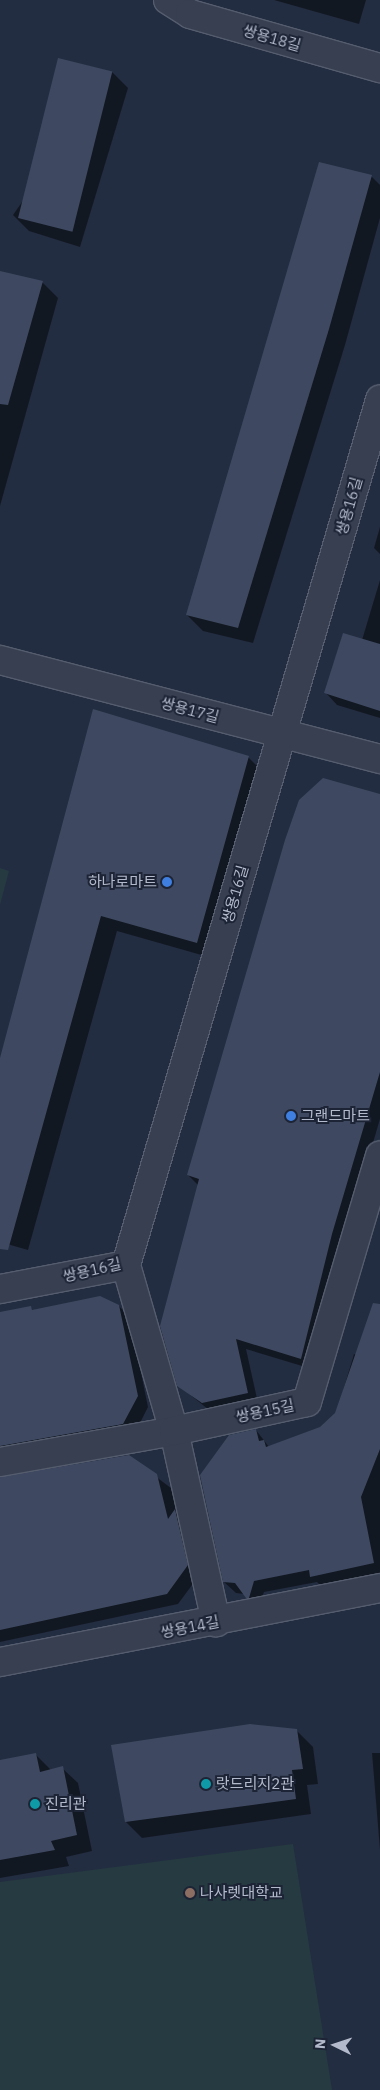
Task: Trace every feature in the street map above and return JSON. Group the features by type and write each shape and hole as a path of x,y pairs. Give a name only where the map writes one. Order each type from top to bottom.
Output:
{"street":[{"name":"쌍용18길","path":"168,0 190,14 380,68"},
{"name":"쌍용16길","path":"0,1289 126,1265 380,400"},
{"name":"쌍용17길","path":"0,660 380,759"},
{"name":"쌍용15길","path":"0,1462 174,1431 307,1402 380,1156"},
{"path":"126,1265 174,1431 216,1622"},
{"name":"쌍용14길","path":"0,1662 216,1622 380,1588"}],"green space":[{"path":"0,868 9,871 0,905"},
{"path":"293,1844 332,2090 0,2090 0,1882"}],"building":[{"path":"58,58 112,72 72,232 18,218"},
{"path":"319,162 372,175 329,329 238,628 186,615"},
{"path":"0,271 43,281 8,405 0,404"},
{"path":"343,633 380,644 380,711 324,693"},
{"path":"93,709 249,756 197,943 101,916 8,1250 0,1249 0,1058"},
{"path":"323,778 380,794 380,1072 332,1234 301,1359 236,1339 248,1393 202,1403 177,1386 160,1326 199,1179 187,1175 285,840 299,800"},
{"path":"100,1296 119,1305 138,1396 123,1424 0,1446 0,1312 31,1306 32,1310"},
{"path":"373,1303 380,1304 380,1449 361,1497 374,1563 310,1577 309,1570 254,1581 249,1598 246,1598 235,1583 223,1582 200,1475 229,1435 256,1429 259,1441 264,1440 266,1447 320,1427 335,1413"},
{"path":"129,1455 157,1474 168,1519 175,1509 188,1565 167,1594 0,1630 0,1477"},
{"name":"랏드리지2관","path":"250,1724 297,1729 303,1769 292,1770 296,1799 125,1822 111,1745"},
{"name":"진리관","path":"36,1753 40,1772 63,1766 77,1835 51,1841 55,1850 0,1860 0,1760"}],"place":[{"name":"하나로마트","path":"167,882"},
{"name":"그랜드마트","path":"291,1116"},
{"name":"랏드리지2관","path":"206,1784"},
{"name":"진리관","path":"35,1804"},
{"name":"나사렛대학교","path":"190,1893"}]}
